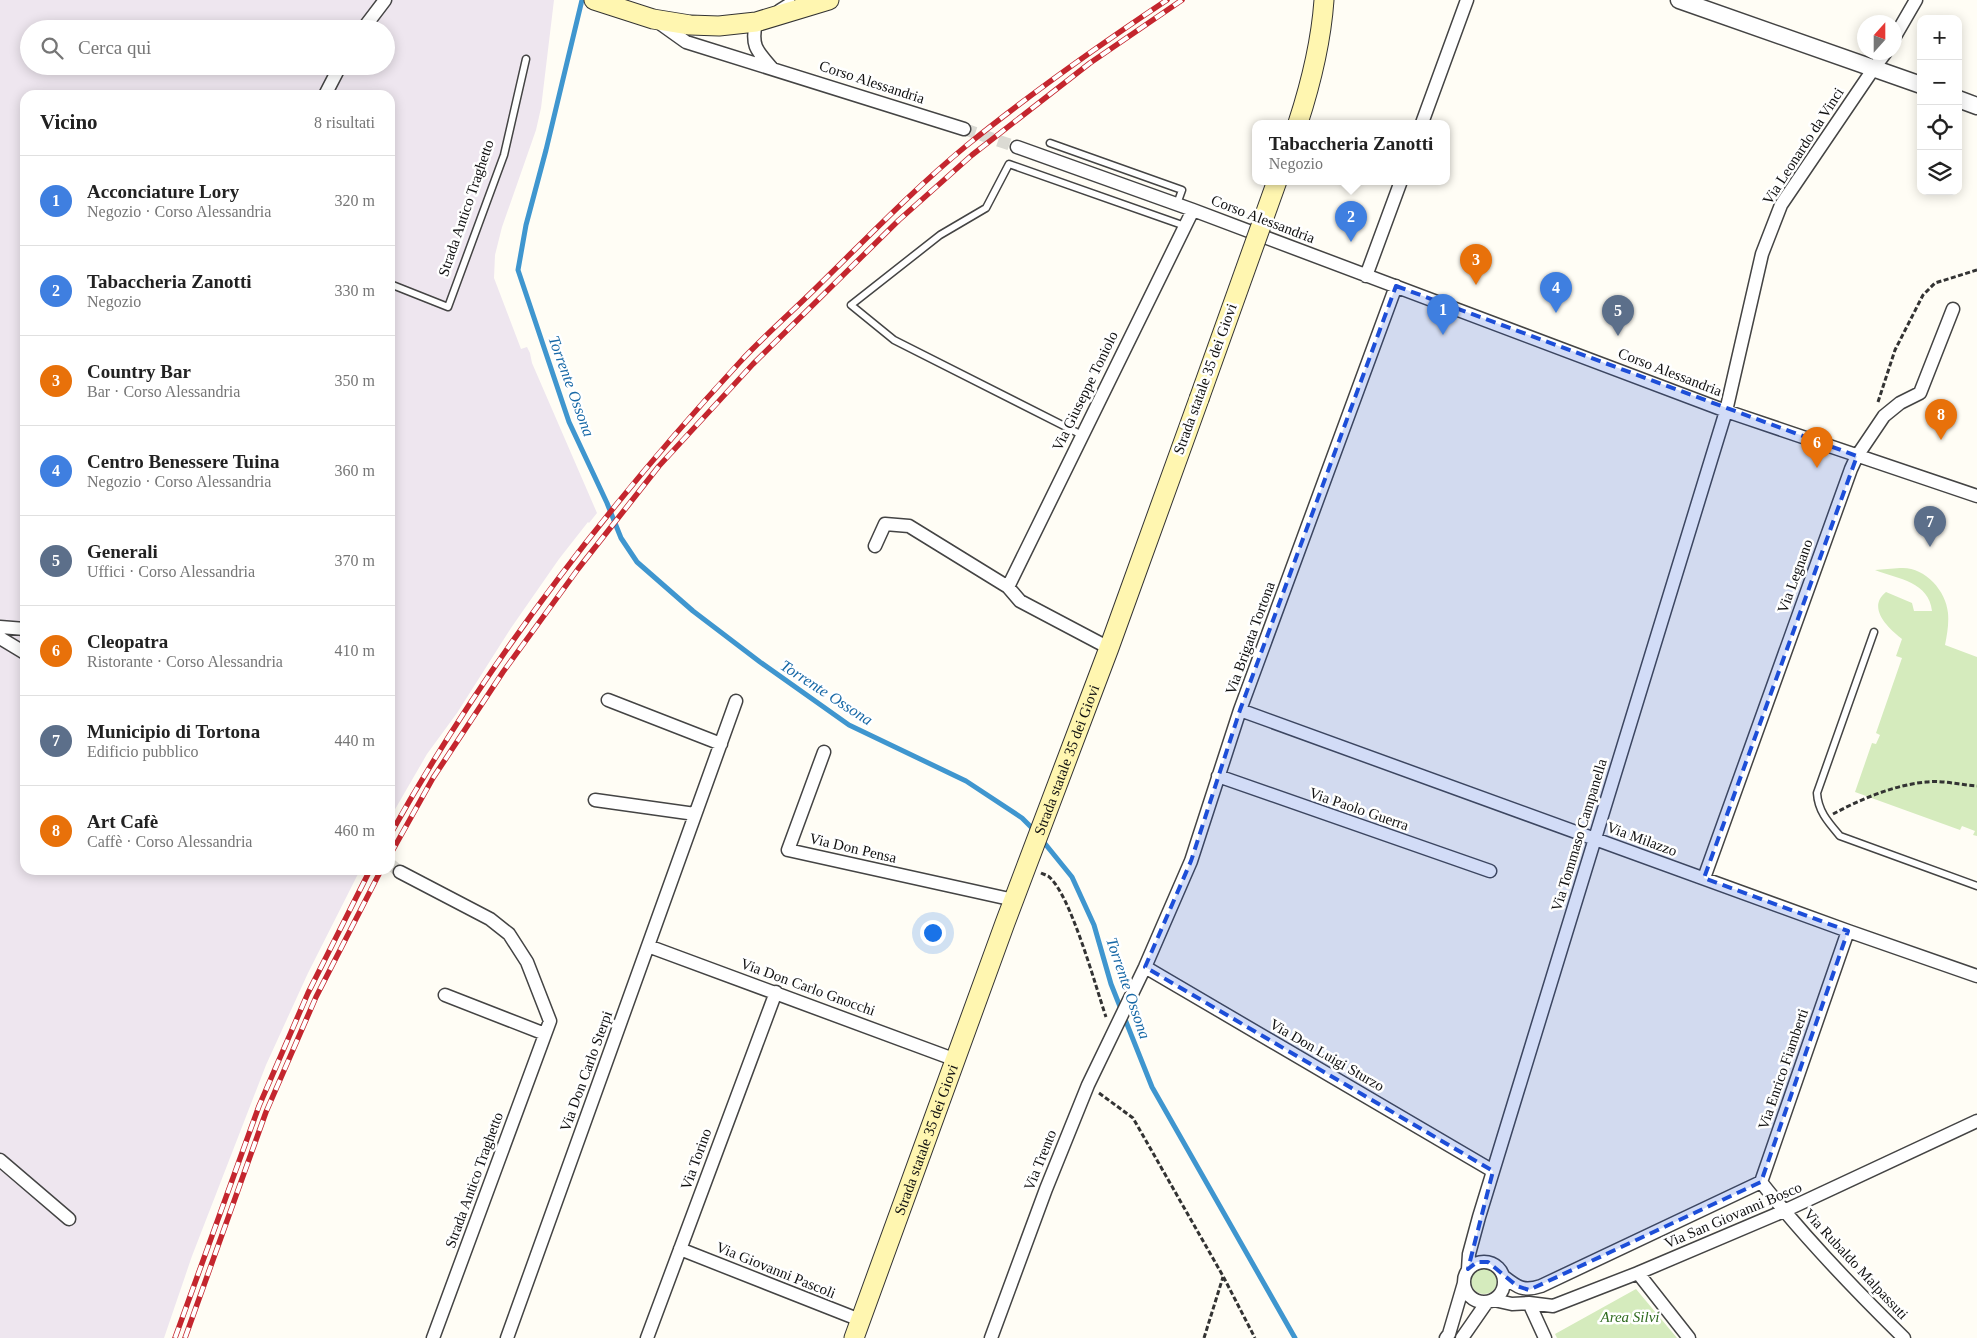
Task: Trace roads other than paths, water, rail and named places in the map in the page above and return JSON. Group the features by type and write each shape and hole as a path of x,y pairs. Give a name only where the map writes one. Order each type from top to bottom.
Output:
{"main road":[{"path":"599,2 653,19 690,25 719,26 756,22 828,0"},
{"path":"1299,120 1318,50 1324,0"},
{"name":"Strada statale 35 dei Giovi","path":"857,1329 1014,900 1109,648 1276,185"}],"street":[{"path":"369,20 380,0"},
{"path":"372,15 385,0"},
{"path":"1423,120 1467,0"},
{"path":"1679,0 1917,84"},
{"path":"1902,24 1916,0"},
{"name":"Corso Alessandria","path":"653,19 686,42 771,67 964,129"},
{"path":"756,22 753,38 756,51 771,67"},
{"name":"Via Leonardo da Vinci","path":"1726,411 1762,254 1781,205 1880,60"},
{"path":"328,90 335,75"},
{"path":"1962,100 1977,106"},
{"name":"Corso Alessandria","path":"1017,147 1177,204 1726,411 1977,496"},
{"path":"1366,276 1400,185"},
{"name":"Via Giuseppe Toniolo","path":"1008,587 1193,210"},
{"name":"Via Brigata Tortona","path":"1129,998 1145,968 1191,861 1240,710 1396,286"},
{"name":"Via Legnano","path":"1704,878 1857,456 1884,416 1900,403 1920,392 1953,309"},
{"name":"Via Tommaso Campanella","path":"1468,1269 1469,1254 1493,1171 1726,411"},
{"path":"875,546 885,524 909,526 1008,587 1020,601 1109,648"},
{"path":"0,627 20,629"},
{"path":"0,638 20,650"},
{"path":"608,700 721,744"},
{"name":"Via Don Carlo Sterpi","path":"508,1338 736,700"},
{"name":"Via Milazzo","path":"1240,710 1977,976"},
{"name":"Via Don Pensa","path":"824,752 788,850 1014,900"},
{"name":"Via Paolo Guerra","path":"1218,776 1490,872"},
{"path":"596,800 696,814"},
{"name":"Strada Antico Traghetto","path":"400,872 490,919 509,934 527,962 550,1021 433,1338"},
{"name":"Via Enrico Fiamberti","path":"1761,1182 1848,931"},
{"name":"Via Don Carlo Gnocchi","path":"648,946 956,1060"},
{"name":"Via Don Luigi Sturzo","path":"1145,968 1493,1171"},
{"name":"Via Torino","path":"647,1338 776,992"},
{"path":"445,995 545,1034"},
{"name":"Via Trento","path":"991,1338 1043,1198 1088,1085 1129,998"},
{"name":"Via San Giovanni Bosco","path":"1490,1301 1553,1306 1638,1273 1784,1211 1977,1121"},
{"path":"0,1160 69,1218"},
{"path":"1761,1182 1784,1211"},
{"name":"Via San Giovanni Bosco","path":"1504,1276 1517,1286 1529,1290 1540,1286 1761,1182"},
{"name":"Via Rubaldo Malpassuti","path":"1784,1211 1904,1338"},
{"name":"Via Giovanni Pascoli","path":"680,1249 857,1329"},
{"path":"1446,1338 1449,1334 1468,1269 1477,1262 1488,1262 1498,1266 1504,1276 1501,1294 1490,1301 1462,1338"},
{"path":"1638,1273 1689,1338"},
{"path":"1464,1283 1466,1291 1471,1297 1478,1301 1490,1301"},
{"path":"1530,1303 1545,1338"}],"lane":[{"path":"756,22 790,0"},
{"name":"Strada Antico Traghetto","path":"395,286 448,307 504,155 526,60"},
{"path":"1050,143 1182,190 1177,204"},
{"path":"1082,435 894,340 852,305 940,235 986,208 1009,164 1185,226"},
{"path":"1874,632 1818,793 1818,804 1825,818 1840,836 1977,886"}],"waterway":[{"name":"Torrente Ossona","path":"582,0 526,225 518,270 569,422 607,503 621,538 637,562 693,611 760,662 849,725 966,781 1022,818 1035,831"},
{"name":"Torrente Ossona","path":"1042,840 1072,877 1094,925 1111,984 1152,1087 1295,1338"}],"tunnel":[{"path":"964,129 1017,147"},
{"path":"395,868 400,872"}],"railway":[{"path":"395,826 466,709 551,588 643,472 740,362 909,196 947,162 1065,71 1167,0"},
{"path":"395,846 433,778 503,672 578,569 659,466 753,364 899,220 972,155 1090,63 1182,0"},
{"path":"175,1338 259,1106 308,993 367,875"},
{"path":"185,1338 266,1112 316,997 378,875"}],"place":[{"name":"Tabaccheria Zanotti","path":"1351,242"},
{"name":"Country Bar","path":"1476,285"},
{"name":"Centro Benessere Tuina","path":"1556,313"},
{"name":"Acconciature Lory","path":"1443,335"},
{"name":"Generali","path":"1618,336"},
{"name":"Art Cafè","path":"1941,440"},
{"name":"Cleopatra","path":"1817,468"},
{"name":"Municipio di Tortona","path":"1930,547"}],"park label":[{"name":"Area Silvi","path":"1630,1317"}]}
